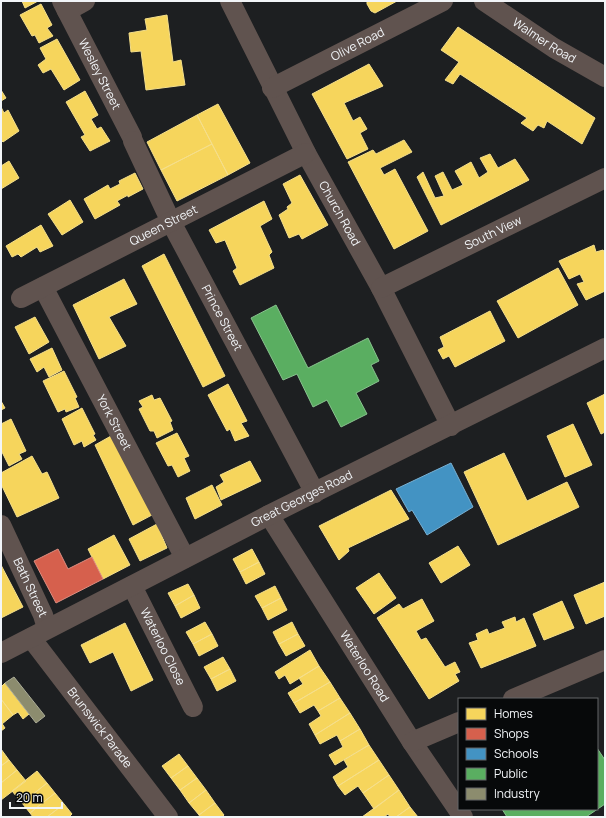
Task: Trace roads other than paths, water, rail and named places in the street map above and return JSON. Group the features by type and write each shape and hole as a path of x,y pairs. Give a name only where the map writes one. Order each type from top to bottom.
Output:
{"street":[{"name":"Wesley Street","path":"85,1 65,6 132,139"},
{"name":"Church Road","path":"230,1 272,88 306,153 382,288 451,426"},
{"name":"Olive Road","path":"272,88 443,1"},
{"name":"Walmer Road","path":"484,1 554,48 605,77"},
{"name":"Prince Street","path":"132,139 171,222 315,493"},
{"name":"Queen Street","path":"21,298 306,153"},
{"name":"South View","path":"382,288 605,178"},
{"name":"York Street","path":"43,287 185,558"},
{"name":"Great Georges Road","path":"1,653 269,515 451,426 605,348"},
{"name":"Waterloo Road","path":"269,515 412,742 458,810"},
{"name":"Bath Street","path":"1,525 43,615 39,633"},
{"name":"Waterloo Close","path":"132,586 193,706"},
{"name":"Brunswick Parade","path":"39,633 168,817"},
{"path":"515,698 605,660"},
{"path":"412,742 458,722"}]}
